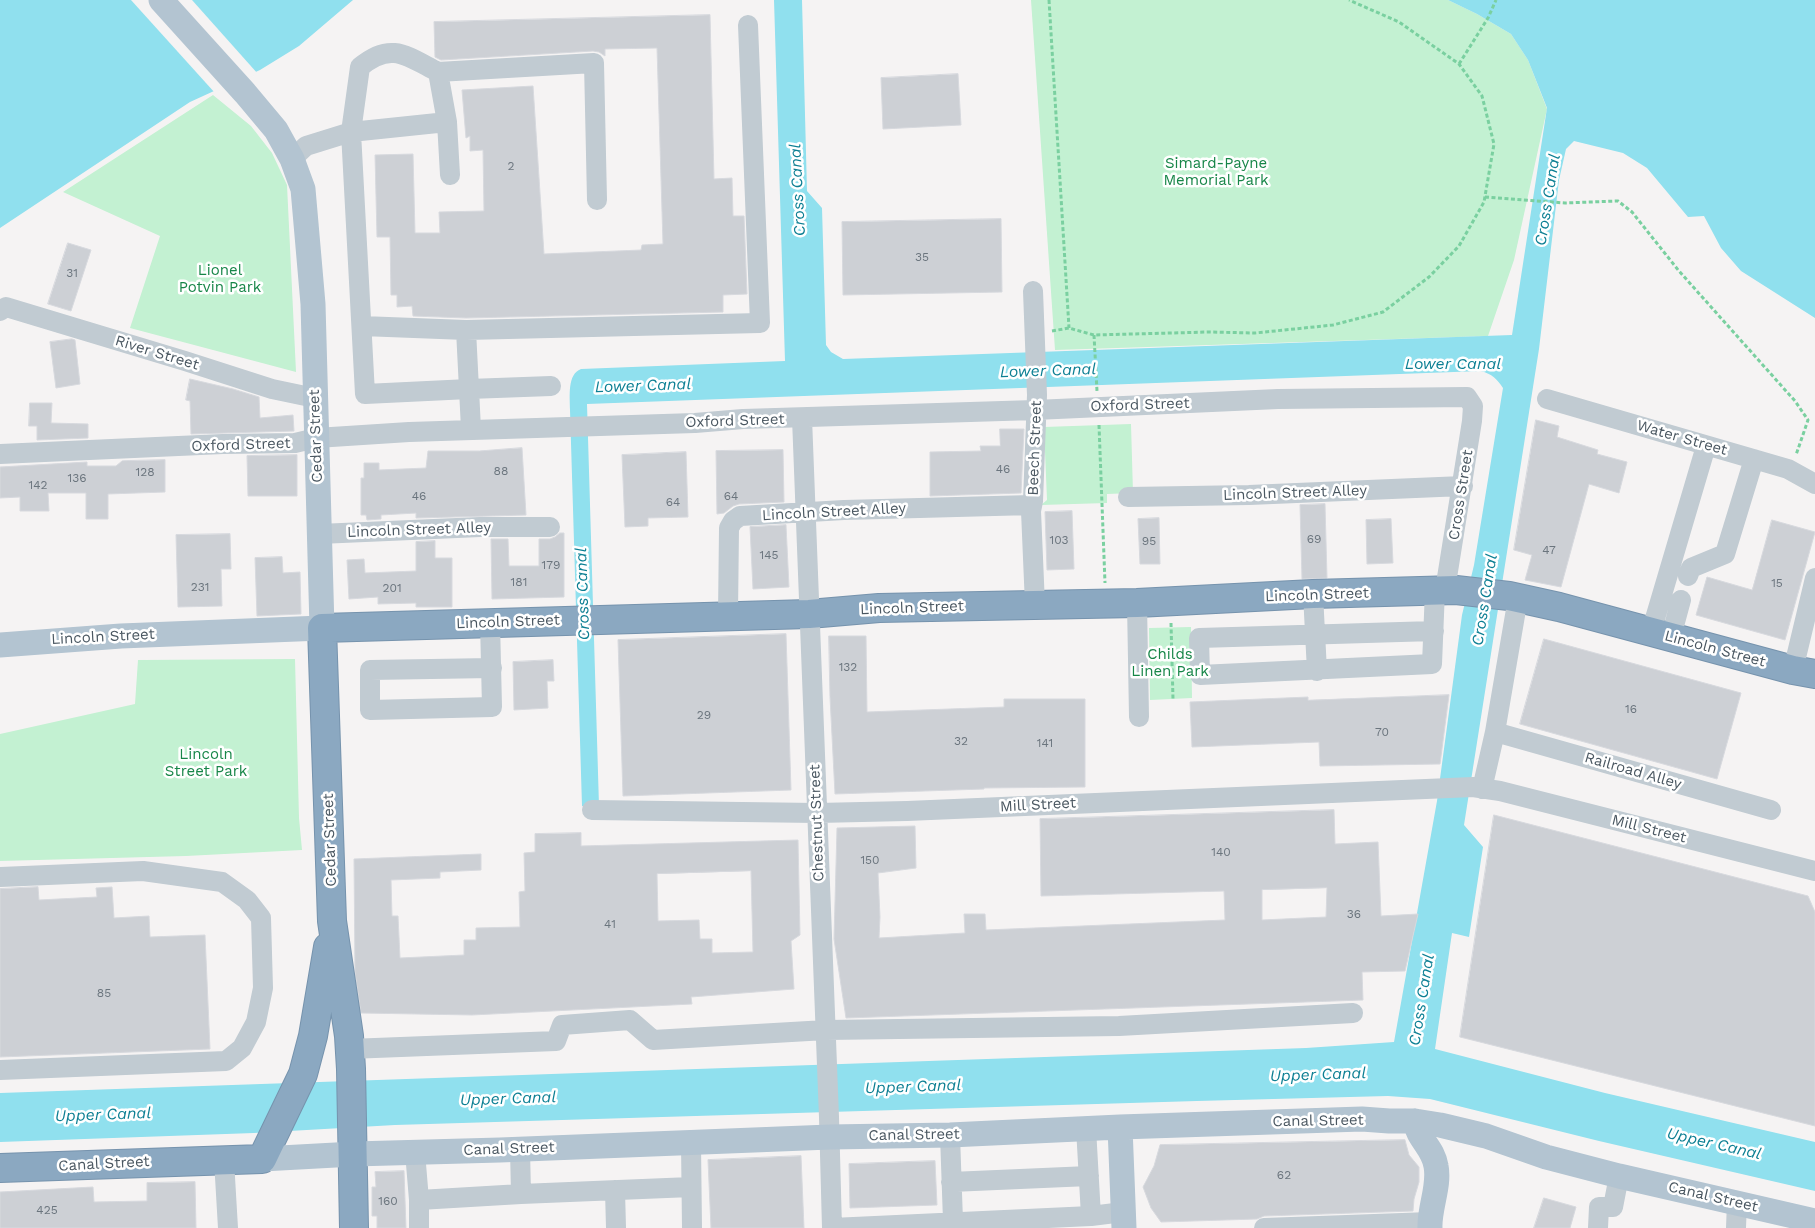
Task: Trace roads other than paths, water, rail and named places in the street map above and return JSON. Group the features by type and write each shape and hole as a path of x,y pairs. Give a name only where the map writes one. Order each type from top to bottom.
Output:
{"highway":[{"name":"Lincoln Street","path":"322,628 809,614 879,608 1137,603 1313,594 1445,590 1514,597 1559,607 1808,671"},
{"name":"Cedar Street","path":"322,628 332,921 350,1059 354,1228"},
{"name":"Cedar Street","path":"266,1150 303,1074 313,1036 332,921"},
{"name":"Canal Street","path":"0,1168 224,1160 266,1150"}],"main road":[{"name":"Cedar Street","path":"162,0 276,130 292,159 303,189 313,304 322,628"},
{"name":"Lincoln Street","path":"0,645 121,636 322,628"},
{"name":"Canal Street","path":"266,1150 353,1146 415,1152 520,1149 691,1142 830,1127 950,1135 1120,1126 1362,1119 1415,1121 1486,1136 1546,1157 1619,1176 1815,1221"},
{"path":"1415,1121 1417,1132 1433,1154 1436,1167 1430,1225"},
{"path":"1120,1126 1124,1220"}],"street":[{"path":"362,326 466,330 760,323 748,26"},
{"path":"551,386 364,394 351,132 360,67 371,57 389,52 406,55 438,72 594,63 597,200"},
{"path":"438,72 447,122 450,175"},
{"path":"292,159 306,146 351,132 447,122"},
{"name":"Beech Street","path":"1033,291 1036,403 1032,505 1035,606"},
{"name":"River Street","path":"0,311 6,307 272,389 315,398"},
{"path":"466,330 471,429"},
{"name":"Oxford Street","path":"0,454 223,444 296,443 316,438 471,429 934,412 1036,403 1098,407 1278,399 1467,397 1470,400"},
{"name":"Water Street","path":"1547,399 1790,470 1815,484"},
{"name":"Cross Street","path":"1317,671 1432,664 1434,631 1445,590 1472,421 1473,406 1470,400"},
{"name":"Chestnut Street","path":"802,418 830,1127 832,1228"},
{"path":"1661,634 1673,559 1706,446"},
{"path":"1673,559 1690,572 1725,554 1754,459"},
{"name":"Lincoln Street Alley","path":"1128,497 1249,495 1462,486"},
{"name":"Lincoln Street Alley","path":"728,616 729,528 733,521 740,516 844,510 1032,505"},
{"name":"Lincoln Street Alley","path":"319,534 480,527 550,527"},
{"path":"1808,671 1815,578"},
{"path":"1313,594 1315,634 1317,671 1200,675 1199,638 1315,634 1434,631"},
{"path":"1478,788 1495,732 1514,597"},
{"path":"1661,634 1681,600"},
{"path":"1137,603 1139,717"},
{"path":"490,622 492,668 492,707 370,710 370,670 492,668"},
{"name":"Railroad Alley","path":"1495,732 1771,810"},
{"name":"Mill Street","path":"592,810 817,814 1430,788 1478,788 1500,791 1815,871"},
{"path":"0,877 143,871 222,882 247,900 261,918 263,988 256,1022 242,1048 226,1061 0,1070"},
{"path":"350,1059 556,1040 562,1025 630,1020 653,1040 826,1030 1119,1026 1353,1013"},
{"path":"1086,1128 1091,1216"},
{"path":"950,1135 953,1221"},
{"path":"691,1142 692,1228"},
{"path":"520,1149 521,1194"},
{"path":"415,1152 419,1228"},
{"path":"224,1160 228,1228"},
{"path":"951,1182 1089,1176"},
{"path":"1598,1228 1599,1206 1613,1207 1619,1176"},
{"path":"419,1200 691,1186"},
{"path":"615,1190 616,1228"},
{"path":"1736,1228 1737,1202"},
{"path":"832,1228 1091,1216 1124,1220"},
{"path":"1264,1228 1430,1225"}],"water":[{"path":"0,0 353,0 299,46 260,70 190,102 0,228"},
{"path":"774,0 802,0 807,191 822,208 826,345 831,352 843,359 1512,335 1547,108 1528,60 1511,34 1448,0 1815,0 1815,318 1741,271 1721,248 1704,216 1688,217 1647,168 1623,153 1574,141 1566,149 1559,180 1539,349 1464,825 1483,847 1469,937 1452,933 1435,1049 1605,1093 1815,1142 1815,1191 1599,1141 1430,1099 1388,1096 395,1125 254,1133 0,1142 0,1093 1306,1048 1394,1042 1437,801 1462,615 1474,565 1503,388 1494,377 1481,371 587,404 599,806 582,806 570,410 571,381 573,376 581,369 785,361"}],"park label":[{"name":"Simard-Payne Memorial Park","path":"1216,172"},
{"name":"Lionel Potvin Park","path":"220,280"},
{"name":"Childs Linen Park","path":"1170,664"},
{"name":"Lincoln Street Park","path":"206,764"}],"water label":[{"name":"Cross Canal","path":"798,190"},
{"name":"Cross Canal","path":"1548,200"},
{"name":"Lower Canal","path":"1453,364"},
{"name":"Lower Canal","path":"1048,371"},
{"name":"Lower Canal","path":"643,386"},
{"name":"Cross Canal","path":"583,594"},
{"name":"Cross Canal","path":"1485,600"},
{"name":"Cross Canal","path":"1422,1000"},
{"name":"Upper Canal","path":"1318,1075"},
{"name":"Upper Canal","path":"913,1087"},
{"name":"Upper Canal","path":"508,1099"},
{"name":"Upper Canal","path":"103,1115"},
{"name":"Upper Canal","path":"1714,1144"}]}
